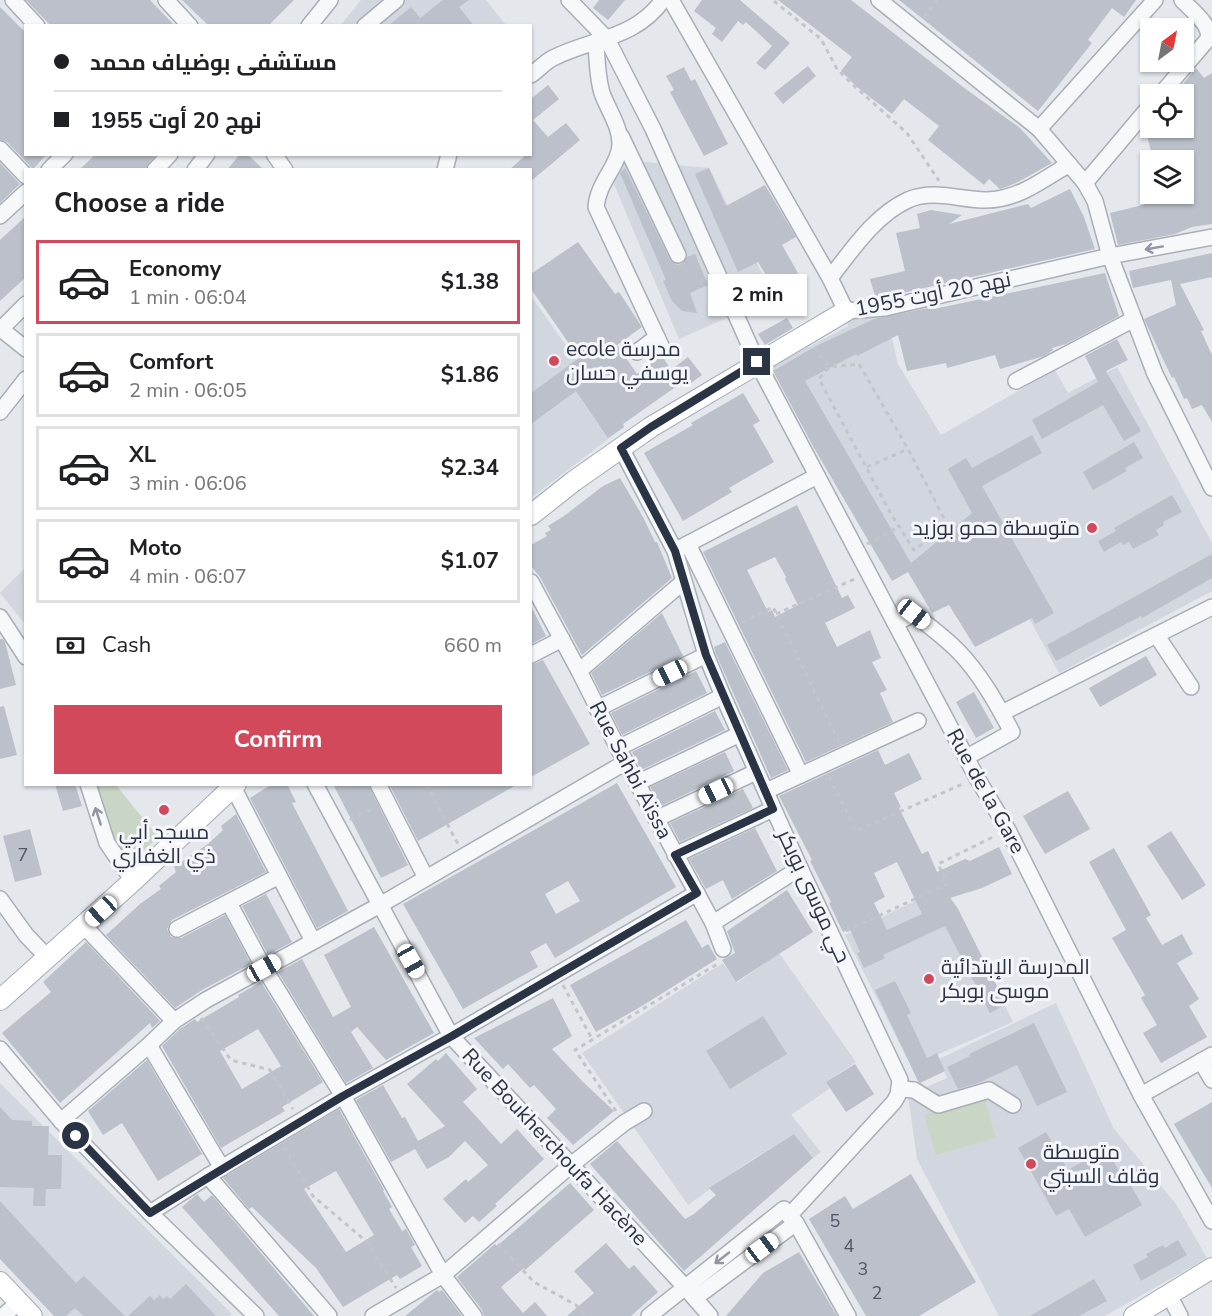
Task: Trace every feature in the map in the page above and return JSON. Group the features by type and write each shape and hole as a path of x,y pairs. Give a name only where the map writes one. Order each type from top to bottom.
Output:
{"main road":[{"name":"نهج 20 أوت 1955","path":"532,514 574,481 651,427 846,311"},
{"path":"0,1000 134,881 235,786"},
{"path":"1134,1316 1212,1268"},
{"path":"0,1282 25,1309"}],"street":[{"path":"0,8 8,0"},
{"path":"13,0 35,24"},
{"path":"166,0 188,24"},
{"path":"311,24 330,0"},
{"path":"367,24 396,0"},
{"name":"Rue de la Gare","path":"569,0 602,40 653,129 757,362 858,549 977,778 1008,830 1142,1095 1212,1221"},
{"path":"532,74 552,59 631,30 644,21 663,0"},
{"path":"671,0 830,278 846,311"},
{"path":"879,0 1039,129 1085,183 1095,201 1110,256 1155,374 1212,488"},
{"path":"1170,84 1208,39 1209,34 1209,25 1182,0"},
{"path":"1039,129 1151,1"},
{"path":"602,40 598,76 603,95 678,255"},
{"path":"1085,183 1140,118"},
{"path":"619,131 620,148 597,194 596,207 660,343 637,352"},
{"path":"0,149 24,174"},
{"path":"51,168 63,156"},
{"path":"157,168 168,156"},
{"path":"830,278 861,239 890,212 907,201 924,195 949,195 986,200 1005,198 1026,191 1069,164"},
{"path":"0,216 24,194"},
{"name":"نهج 20 أوت 1955","path":"846,311 885,308 1110,256 1212,237"},
{"path":"24,306 1,329 24,348"},
{"path":"1016,381 1134,319"},
{"path":"0,412 24,382"},
{"name":"حي موسى بوبكر","path":"621,448 681,548 683,582 706,655 800,868 897,1071 900,1089"},
{"path":"801,775 730,628 681,548 817,476"},
{"path":"579,671 683,582"},
{"name":"Rue Sahbi Aïssa","path":"532,584 636,783 713,923 723,949"},
{"path":"1002,713 1212,607"},
{"path":"895,623 914,614 942,636 972,667 1002,713 1012,732 967,757"},
{"path":"0,618 24,654"},
{"path":"1157,636 1191,687"},
{"path":"532,655 562,639"},
{"path":"597,709 706,655"},
{"path":"618,748 723,696"},
{"path":"766,791 918,721"},
{"path":"636,783 740,734"},
{"path":"61,1121 174,1022 194,1008 313,940 380,905 626,762"},
{"path":"656,819 756,772"},
{"path":"89,786 107,843 134,881"},
{"path":"235,786 313,940"},
{"name":"Rue Boukherchoufa Hacène","path":"316,786 452,1036 710,1316"},
{"path":"379,786 426,878"},
{"path":"675,855 773,809"},
{"path":"713,923 800,868"},
{"path":"177,928 279,876"},
{"path":"150,1213 343,1096 452,1036 697,893"},
{"path":"0,899 12,919 48,958"},
{"path":"228,903 264,968 343,1096 443,1275 474,1316"},
{"path":"84,926 174,1022"},
{"path":"149,1045 222,1168"},
{"path":"0,1049 61,1121 150,1213 256,1316"},
{"path":"1142,1095 1206,1058 1212,1080"},
{"path":"649,1316 690,1292 790,1216 894,1102 900,1089 914,1090 938,1105 989,1090 1013,1105"},
{"path":"373,1316 443,1275 571,1165 624,1123 644,1111"},
{"path":"208,1176 329,1316"},
{"path":"790,1216 848,1316"},
{"path":"1168,1295 1180,1316"},
{"path":"3,1316 25,1309"}],"path":[{"path":"916,28 938,0"},
{"path":"774,1 821,39 837,69 908,134 949,195"},
{"path":"805,334 829,367"},
{"path":"859,364 908,449 948,526 914,550 899,527 819,379 829,367 859,364"},
{"path":"867,467 908,449"},
{"path":"858,549 899,527"},
{"path":"776,614 870,572"},
{"path":"730,628 773,607 846,754"},
{"path":"824,765 856,831 977,778"},
{"path":"427,786 464,857"},
{"path":"337,826 386,802"},
{"path":"833,937 947,884 938,864 1008,830"},
{"path":"624,1123 575,1050 728,957 723,949"},
{"path":"558,975 592,1039"},
{"path":"194,1008 231,1060 270,1070 301,1121"},
{"path":"277,1135 312,1196 367,1242 403,1299"},
{"path":"489,1234 534,1282 576,1305 586,1316"}],"shaded area":[{"path":"361,0 486,0 505,24 342,24"},
{"path":"624,160 709,168 774,297 679,339 611,177"},
{"name":"ecole مدرسة يوسفي حسان","path":"532,297 624,427 532,497"},
{"name":"متوسطة حمو بوزيد","path":"885,308 898,364 941,435 1055,370 1068,393 1117,367 1212,543 1212,591 1059,673 972,514 897,577 771,367 848,326 846,311"},
{"path":"24,569 24,623 0,593"},
{"name":"المدرسة الإبتدائية موسى بوبكر","path":"944,887 958,909 1013,1022 911,1066 845,935"},
{"path":"779,953 856,1062 826,1082 830,1088 791,1115 821,1152 813,1158 794,1134 742,1166 688,1205 582,1053 723,963 737,983"},
{"name":"متوسطة وقاف السبتي","path":"1056,1003 1114,1129 1176,1204 1207,1258 1105,1316 999,1316 917,1159 908,1095 947,1078 939,1059"},
{"path":"0,1083 232,1314 229,1316 61,1316 0,1254"}],"green space":[{"path":"93,786 117,786 158,837 129,864 111,840"},
{"path":"984,1098 996,1138 936,1155 924,1115"}],"building":[{"path":"26,0 150,0 173,24 49,24"},
{"path":"182,0 294,0 270,24 207,24"},
{"path":"443,0 469,0 459,7 472,24 390,24 411,7 420,18"},
{"path":"599,0 625,0 608,20 593,8"},
{"path":"702,0 740,0 790,43 765,70 756,63 772,46 746,22 743,25 738,21 722,42 712,34 716,28 694,11"},
{"path":"778,0 851,0 1020,128 1052,163 1000,189 989,179 984,185 928,140 939,126 904,99 892,114 857,87 841,71 852,57"},
{"path":"899,0 1136,0 1124,17 1112,8 1088,40 1092,43 1038,111"},
{"path":"0,7 24,31 24,156 45,156 32,168 7,142 0,140"},
{"path":"808,66 816,76 783,104 774,93"},
{"path":"684,67 691,81 695,79 728,144 704,156 670,92 674,90 666,76"},
{"path":"1196,68 1204,78 1212,73 1212,224 1118,245 1110,213 1147,204 1194,204 1194,150 1151,150 1148,138 1194,138 1194,84 1183,84"},
{"path":"548,85 559,99 533,120 548,137 566,123 580,140 532,180 532,168 511,168 525,156 532,156 532,98"},
{"path":"94,156 155,156 146,168 81,168"},
{"path":"238,156 249,156 262,168 229,168"},
{"path":"0,163 20,184 0,203"},
{"path":"625,168 670,260 677,265 682,264 687,257 695,254 708,285 690,293 697,313 682,311 672,301 663,281 666,280 620,173"},
{"path":"709,168 726,206 765,185 796,237 782,245 798,273 773,287 758,262 738,272 695,174"},
{"path":"1070,189 1084,217 1095,249 876,299 870,279 905,271 896,233 920,228 917,214 931,210 962,215 949,224 1028,204 1031,208"},
{"path":"24,218 24,279 0,301 0,240"},
{"path":"578,242 615,294 619,292 642,327 617,345 637,374 658,358 664,359 671,370 688,357 702,375 687,386 684,381 623,424 624,427 608,438 576,391 532,423 532,392 579,358 532,290 532,273"},
{"path":"1212,253 1212,277 1180,284 1204,330 1201,331 1212,355 1212,422 1202,405 1192,409 1187,398 1184,399 1144,319 1176,305 1171,280 1133,288 1129,271"},
{"path":"1105,273 1119,316 1066,344 1052,348 1053,350 1044,356 1000,369 995,355 947,368 946,363 907,371 898,335 805,381 911,563 972,513 948,469 966,458 972,468 1032,435 1042,453 982,486 1054,613 1035,624 1032,618 975,647 949,605 932,613 908,572 892,581 814,448 773,371 816,346 874,319 933,307 934,309"},
{"path":"787,318 793,328 765,345 758,334"},
{"path":"1117,339 1128,360 1106,371 1141,431 1124,441 1103,405 1042,439 1032,420 1098,382 1085,356"},
{"path":"743,393 760,421 753,425 774,462 729,488 732,492 683,521 644,453"},
{"path":"1134,442 1143,458 1125,468 1127,471 1093,490 1083,472"},
{"path":"620,478 657,542 672,578 582,655 540,577 532,567 532,544 547,536 545,533 551,530 548,526 603,486"},
{"path":"1172,495 1182,512 1163,522 1164,525 1156,530 1159,535 1133,549 1129,542 1123,545 1121,542 1104,552 1098,541 1116,531 1114,528"},
{"path":"797,505 842,598 848,595 855,608 825,623 837,647 870,630 881,658 872,662 887,690 880,693 893,722 806,762 703,552","holes":["775,557 798,605 775,617 772,610 768,612 747,570"]},
{"path":"1212,554 1212,578 1142,618 1141,616 1056,661 1047,645"},
{"path":"532,608 546,636 532,643"},
{"path":"662,613 683,656 602,695 591,673"},
{"path":"0,639 5,642 16,685 0,689"},
{"path":"725,642 788,770 771,778 715,652 714,647"},
{"path":"1146,656 1157,675 1100,707 1089,688"},
{"path":"543,660 590,744 532,776 532,665"},
{"path":"696,671 707,693 622,735 611,713"},
{"path":"974,692 994,728 976,738 956,702"},
{"path":"4,706 17,755 0,759 0,707"},
{"path":"715,711 725,730 641,770 632,752"},
{"path":"878,750 885,765 909,753 922,779 894,793 922,854 928,851 937,872 965,859 970,861 999,847 1012,874 982,888 950,898 958,909 1006,1004 990,1013 945,926 883,955 885,958 864,968 850,929 843,932 810,861 812,860 779,796","holes":["897,862 922,914 887,930 874,903 885,897 874,873"]},
{"path":"725,752 734,771 661,806 650,787"},
{"path":"617,783 676,887 555,958 546,943 530,952 538,967 463,1009 403,904","holes":["568,881 580,901 556,914 545,894"]},
{"path":"56,786 76,786 82,806 63,811"},
{"path":"269,786 288,786 296,802 292,803 348,911 317,928 250,798"},
{"path":"334,786 369,786 408,865 381,878"},
{"path":"390,786 514,786 418,841"},
{"path":"743,789 753,808 680,842 670,823"},
{"path":"1068,791 1090,829 1045,854 1023,816"},
{"path":"236,814 266,872 172,920 167,929 171,937 181,938 225,915 251,964 202,990 175,1008 106,935 140,904 161,889 159,886 176,872 174,867 208,844 223,830 221,826"},
{"path":"755,828 777,871 732,899 723,880 706,889 689,859"},
{"path":"30,829 42,875 15,882 3,836"},
{"path":"1171,831 1206,885 1182,900 1147,846"},
{"path":"1114,848 1151,915 1146,918 1162,945 1182,934 1193,954 1177,963 1199,999 1189,1006 1207,1037 1161,1063 1143,1033 1157,1025 1141,998 1145,995 1112,938 1126,930 1089,862"},
{"path":"787,890 813,932 736,982 722,960 735,953 727,931"},
{"path":"266,894 292,942 268,955 242,906"},
{"path":"686,920 702,948 708,944 717,959 596,1032 570,985"},
{"path":"374,927 434,1033 386,1060 357,1027 351,1032 373,1068 346,1083 278,972 302,959 333,1017 351,1007 324,955"},
{"path":"86,942 160,1021 152,1028 150,1023 60,1103 2,1033 51,992 43,982"},
{"path":"895,981 911,1013 907,1015 927,1058 937,1053 945,1071 920,1083 875,990"},
{"path":"261,982 323,1082 282,1107 285,1111 221,1148 162,1046 180,1029 195,1019 197,1022 239,997 238,995","holes":["258,1029 281,1066 242,1089 220,1051"]},
{"path":"553,998 572,1036 552,1049 614,1111 573,1145 547,1118 556,1109 534,1085 530,1088 508,1064 503,1069 474,1038"},
{"path":"763,1016 787,1054 730,1089 706,1051"},
{"path":"1034,1023 1067,1092 1037,1106 1017,1065 978,1083 958,1089 947,1067"},
{"path":"446,1053 477,1089 463,1102 501,1144 517,1129 544,1159 479,1222 473,1216 465,1223 443,1199 466,1179 468,1182 488,1165 465,1141 449,1157 427,1169 415,1149 391,1162 356,1100 383,1085 418,1141 445,1126 407,1084"},
{"path":"147,1060 202,1154 158,1181 122,1123 103,1135 88,1111"},
{"path":"855,1064 874,1094 846,1112 826,1082"},
{"path":"1212,1102 1212,1188 1174,1124"},
{"path":"0,1107 12,1120 32,1121 32,1126 49,1126 48,1155 62,1155 61,1189 46,1189 45,1206 33,1206 34,1188 0,1187"},
{"path":"339,1109 384,1190 392,1207 389,1209 402,1231 406,1229 415,1245 411,1247 422,1266 400,1279 397,1275 343,1307 316,1268 252,1207 249,1209 223,1178","holes":["336,1171 374,1235 346,1252 304,1189"]},
{"path":"1046,1132 1068,1170 1106,1148 1127,1185 1130,1184 1142,1205 1085,1237 1069,1209 1056,1216 1018,1148"},
{"path":"794,1134 813,1158 684,1271 590,1164 617,1141 685,1219 716,1195 709,1188"},
{"path":"911,1174 976,1282 919,1316 866,1316 809,1219 845,1196 853,1209"},
{"path":"570,1183 594,1210 525,1270 524,1268 501,1287 523,1313 535,1302 547,1316 484,1316 457,1277"},
{"path":"197,1194 204,1202 212,1195 314,1316 279,1316 182,1207"},
{"path":"0,1201 76,1283 84,1276 125,1316 83,1316 75,1308 66,1316 54,1316 0,1259"},
{"path":"1178,1240 1187,1255 1141,1281 1133,1265 1148,1257 1146,1254 1163,1245 1165,1248"},
{"path":"606,1243 629,1269 634,1265 658,1292 631,1316 567,1316 594,1293 574,1271"},
{"path":"799,1252 837,1316 726,1316 763,1273"},
{"path":"1094,1279 1107,1301 1079,1316 1030,1316"},
{"path":"186,1284 216,1316 128,1316 150,1296 154,1300 160,1295 163,1299 167,1296 170,1299"},
{"path":"437,1290 439,1292 442,1290 462,1316 405,1316"}],"place":[{"name":"ecole مدرسة يوسفي حسان","path":"554,361"},
{"name":"متوسطة حمو بوزيد","path":"1092,528"},
{"name":"مسجد أبي ذي الغفاري","path":"164,810"},
{"name":"المدرسة الإبتدائية موسى بوبكر","path":"929,979"},
{"name":"متوسطة وقاف السبتي","path":"1031,1164"}],"route":[{"path":"76,1136 150,1213 343,1096 452,1036 697,893 675,855 773,809 706,655 675,551 621,448 757,362"}]}
